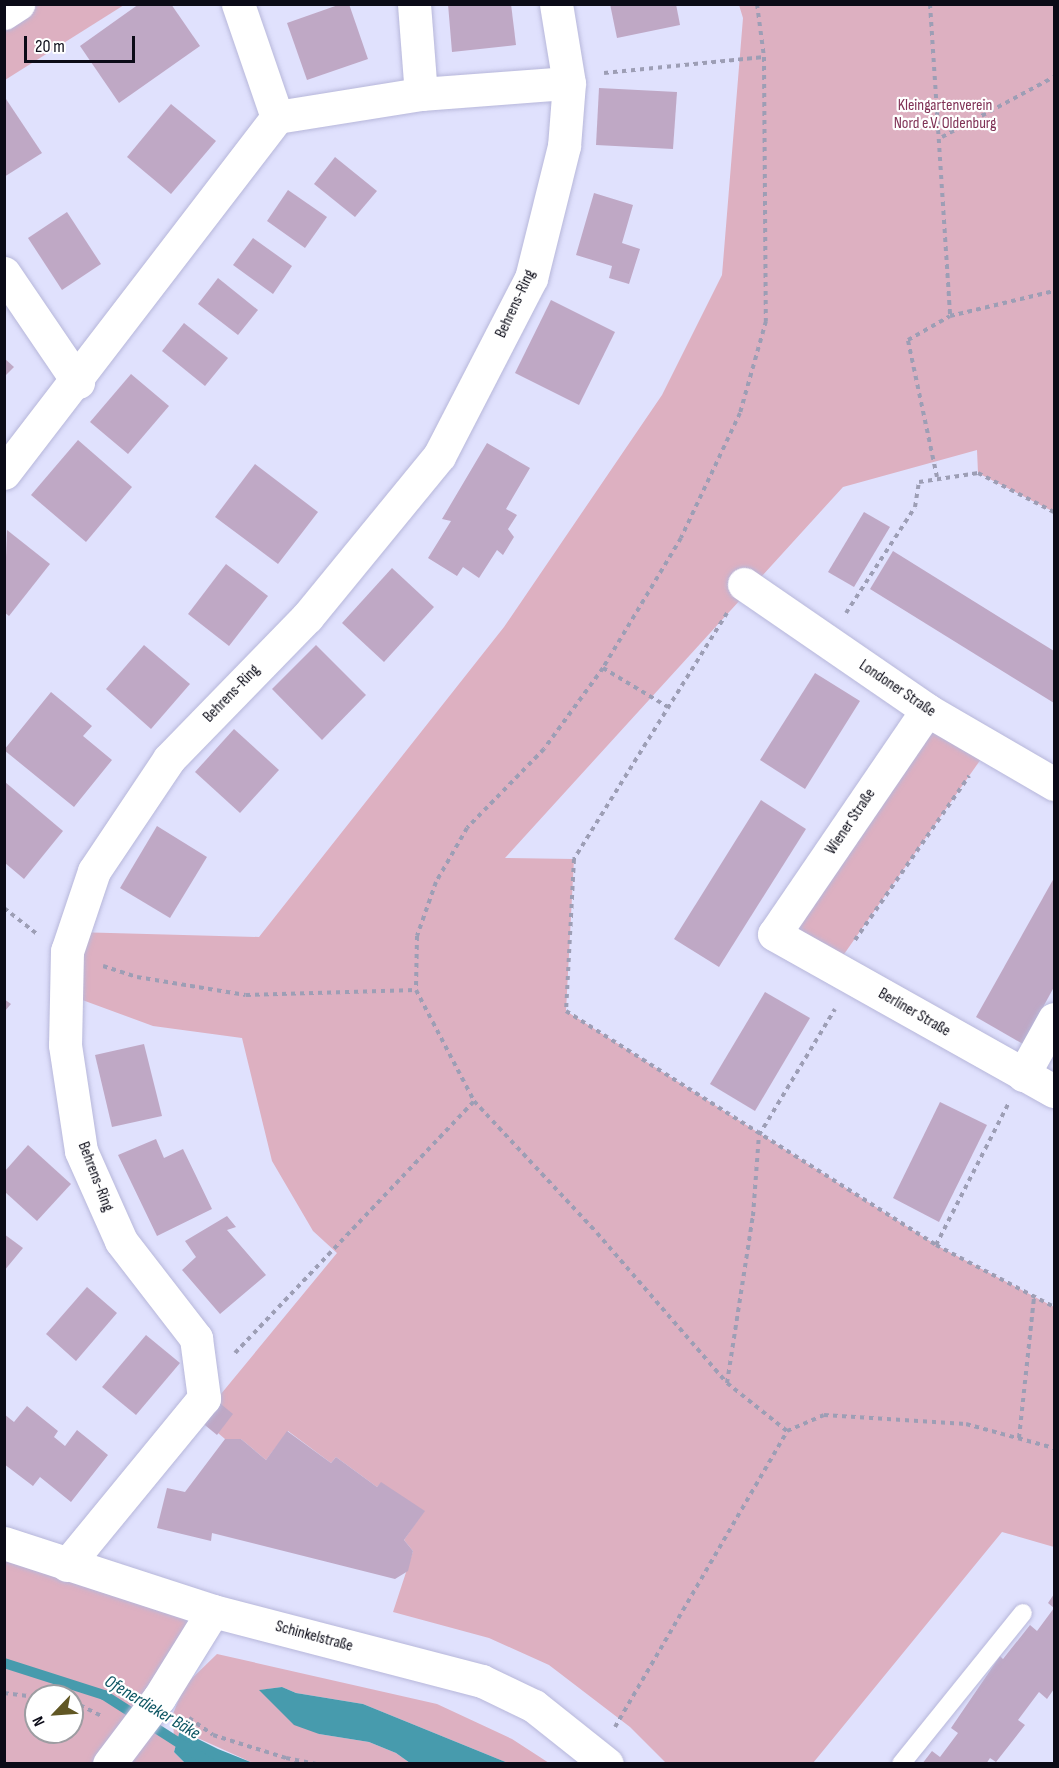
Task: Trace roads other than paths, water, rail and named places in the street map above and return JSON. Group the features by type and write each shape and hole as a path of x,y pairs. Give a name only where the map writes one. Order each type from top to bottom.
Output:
{"street":[{"path":"4,12 18,4"},
{"path":"238,4 277,117"},
{"path":"414,4 421,94"},
{"name":"Behrens-Ring","path":"67,1565 204,1398 196,1338 121,1241 81,1151 65,1045 67,951 94,871 169,759 307,617 439,456 531,278 564,146 569,83 556,4"},
{"path":"4,473 78,382 277,117 421,94 569,83"},
{"path":"4,273 78,382"},
{"name":"Londoner Straße","path":"744,584 927,710 988,749 1054,784"},
{"name":"Wiener Straße","path":"774,934 927,710"},
{"name":"Berliner Straße","path":"774,934 1023,1076 1054,1091"},
{"path":"1023,1076 1054,1018"},
{"name":"Schinkelstraße","path":"4,1543 213,1611 482,1681 534,1706 602,1759"},
{"path":"109,1764 146,1715 213,1611"}],"lane":[{"path":"902,1764 1023,1613"}],"water":[{"path":"282,1687 296,1693 363,1704 508,1763 410,1763 396,1753 369,1742 319,1734 294,1725 259,1690"},
{"path":"180,1730 253,1763 185,1763 174,1752"}],"waterway":[{"name":"Ofenerdieker Bäke","path":"4,1663 104,1695 212,1764"}],"park label":[{"name":"Kleingartenverein Nord e.V. Oldenburg","path":"945,115"}]}
